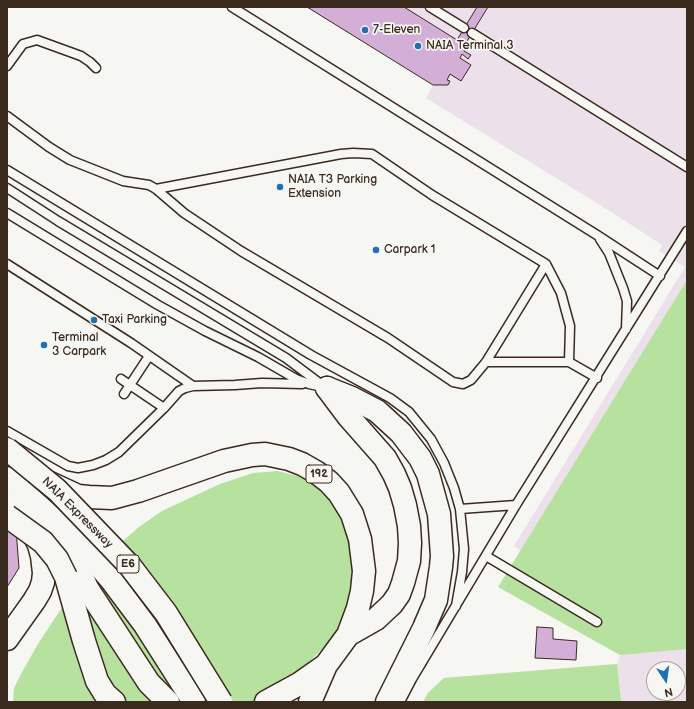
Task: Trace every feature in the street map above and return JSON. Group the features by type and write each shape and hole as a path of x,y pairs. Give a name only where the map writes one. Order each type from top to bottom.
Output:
{"main road":[{"path":"318,386 352,398 377,411 393,424 420,458 432,486 439,514 442,545 441,567 433,609 386,702"},
{"path":"318,386 348,416 385,458 400,488 409,526 409,560 399,594 392,604 376,619 348,636"},
{"name":"NAIA Expressway","path":"7,449 57,490 130,566 166,613 221,702"},
{"name":"192","path":"7,456 58,487 78,496 89,497 112,498 138,491 207,466 252,455 264,454 289,458 316,472 329,482 342,498 352,514 360,539 364,571 358,608 348,636 326,665 310,702"},
{"name":"NAIA Expressway","path":"7,478 78,541 112,581 145,625 194,702"},
{"path":"7,639 40,591 44,573 39,545 32,531 8,510"},
{"path":"8,510 43,542 57,559 66,577 95,674 101,687 114,702"},
{"path":"8,510 65,546 74,559 87,588 149,683 168,702"},
{"name":"192","path":"266,702 299,684 326,665"}],"lane":[{"path":"232,7 660,276"},
{"path":"430,7 464,28"},
{"path":"472,33 687,168"},
{"path":"7,66 23,44 37,40 81,56 96,68"},
{"path":"7,116 49,147 70,160 123,181 149,185 156,189 190,218 241,251 388,338 452,382 463,384 471,380 486,362 546,264"},
{"path":"156,189 341,154 372,154 432,195 546,264 561,294 570,326 569,362"},
{"path":"7,170 311,355 390,398 409,412 431,439 444,463 454,488 460,509 464,549 462,572 456,606"},
{"path":"7,188 58,221 286,358 318,386"},
{"path":"7,213 206,331 258,357 296,379 318,386"},
{"path":"400,702 412,679 516,505 626,332 687,231"},
{"path":"597,235 609,253 623,288 626,301 626,332"},
{"path":"7,264 193,386"},
{"path":"124,394 149,356"},
{"path":"486,362 569,362 597,378"},
{"path":"120,379 164,408"},
{"path":"7,431 68,466 78,468 99,463 119,452 164,408 179,391 193,386 262,383 318,386"},
{"path":"460,509 516,505"},
{"path":"486,556 597,622"}],"shaded area":[{"path":"307,7 687,7 687,702 423,702 428,693 444,678 617,664 631,624 514,546 685,267 659,251 662,245 613,213 426,98 433,85"}],"green space":[{"path":"687,280 687,649 620,655 498,587"},
{"path":"277,471 306,478 324,490 343,514 356,562 347,616 330,641 307,664 269,693 253,702 13,702 14,688 21,674 38,644 63,606 116,547 139,527 162,511 220,484 253,473"},
{"path":"617,664 621,702 423,702 428,693 444,678"}],"building":[{"name":"NAIA Terminal 3","path":"307,7 404,7 457,40 477,7 488,7 464,46 466,47 464,51 471,55 468,59 462,54 460,58 471,65 461,81 450,74 447,80 450,81 448,85 433,85"},
{"path":"7,523 16,529 19,568 7,587"},
{"path":"537,627 553,628 553,639 577,641 576,660 535,658"}],"place":[{"name":"7-Eleven","path":"365,30"},
{"name":"NAIA Terminal 3","path":"418,46"},
{"name":"NAIA T3 Parking Extension","path":"280,187"},
{"name":"Carpark 1","path":"376,250"},
{"name":"Taxi Parking","path":"94,320"},
{"name":"Terminal 3 Carpark","path":"44,345"}]}
